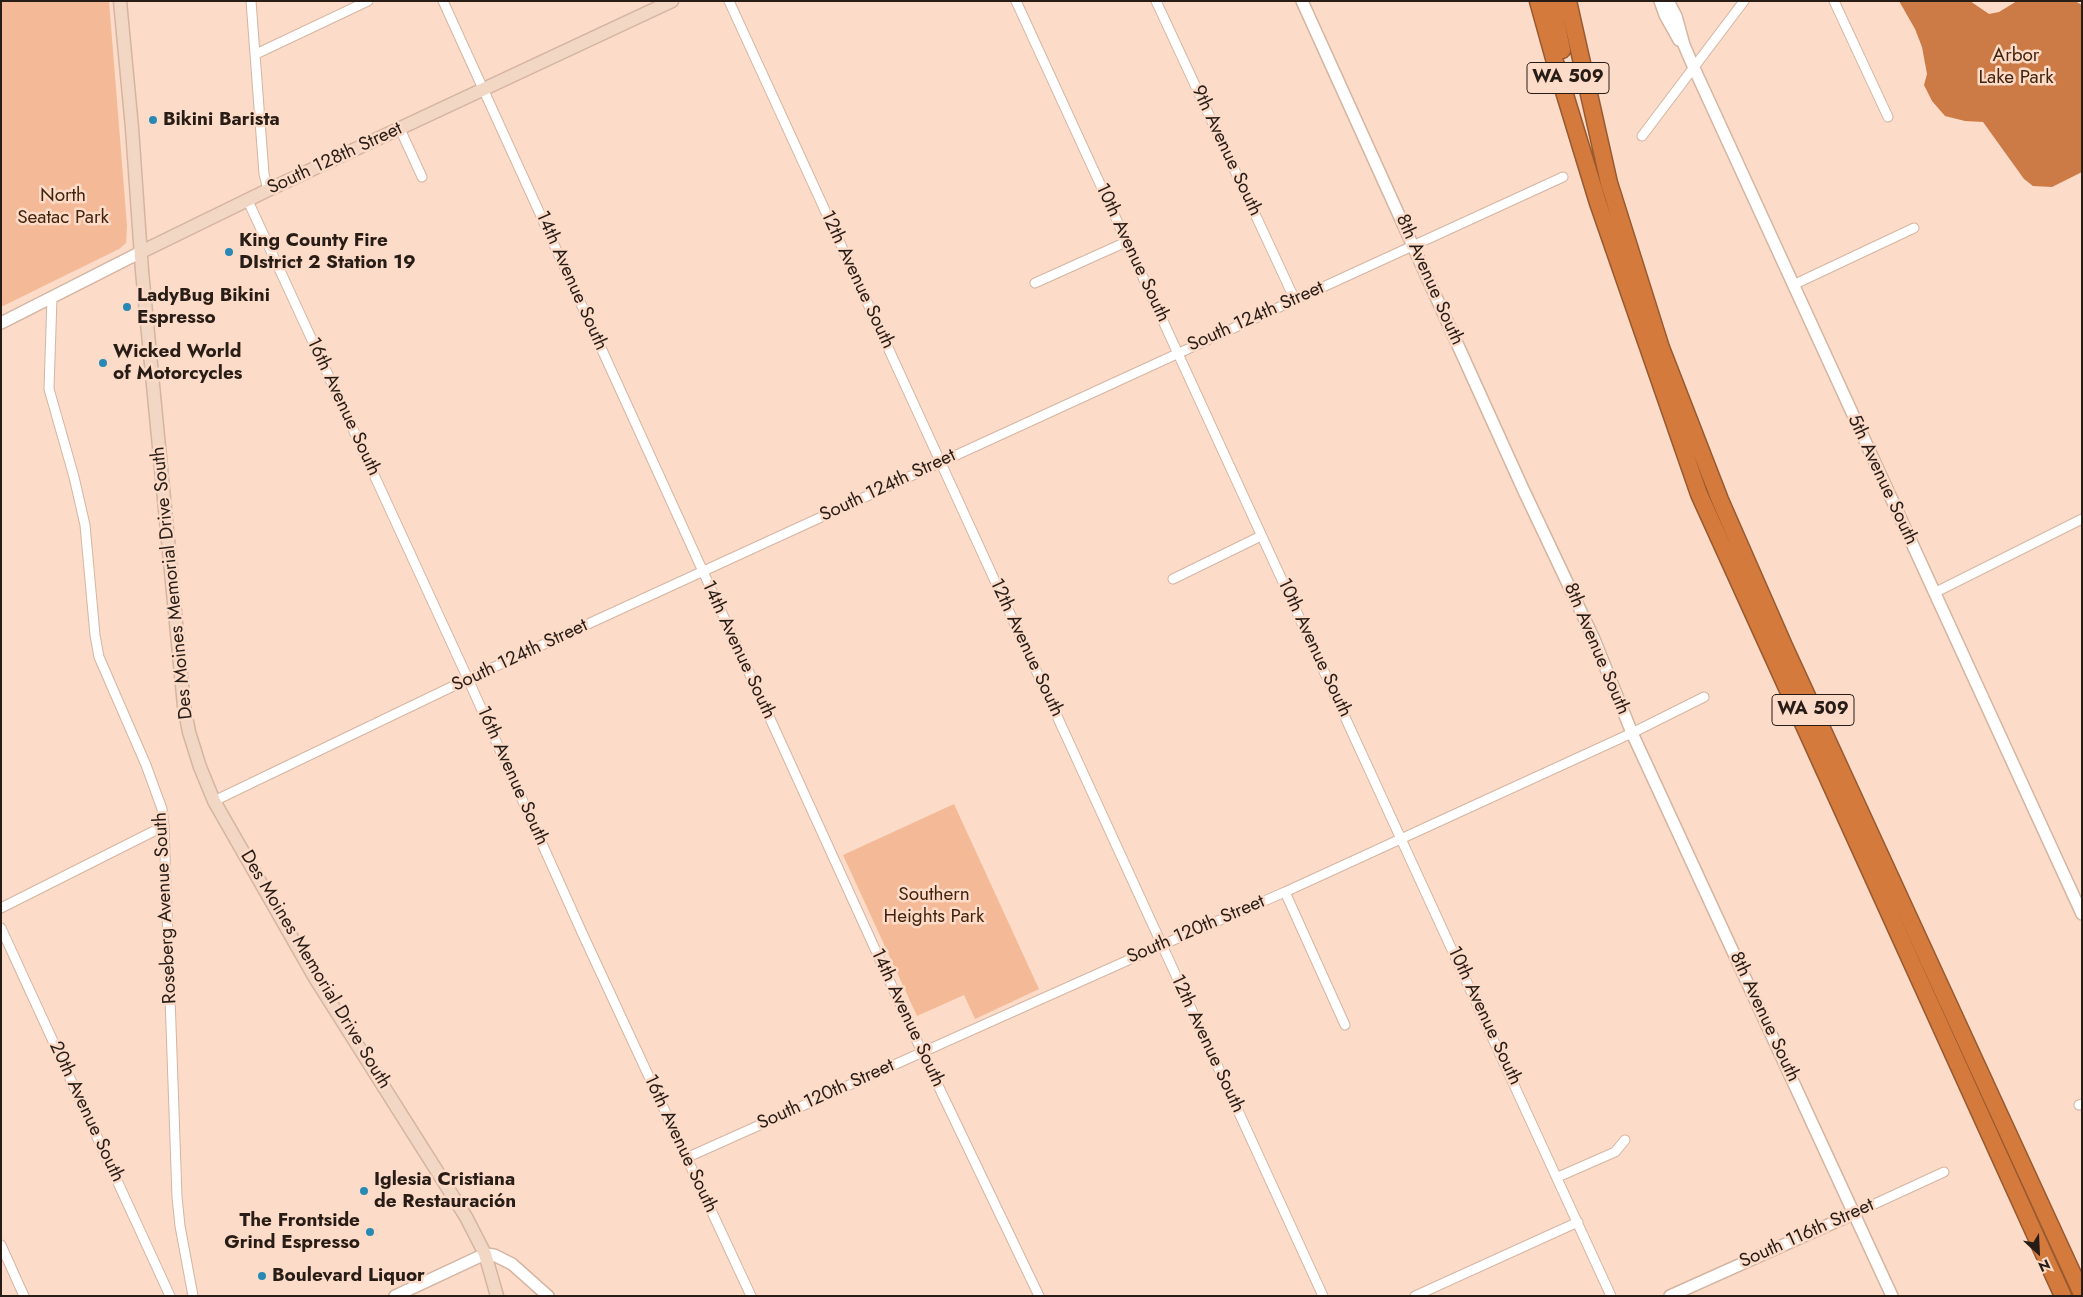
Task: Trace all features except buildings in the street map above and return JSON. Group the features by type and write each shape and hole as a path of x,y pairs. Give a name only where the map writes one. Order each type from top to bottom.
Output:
{"highway":[{"path":"1538,1 1584,155"},
{"name":"WA 509","path":"1552,1 1584,155 1598,203 1699,494 2063,1296"},
{"name":"WA 509","path":"1568,1 1609,183 1661,348 1720,500 1784,646 2082,1294"},
{"path":"1574,1 1593,108"}],"main road":[{"name":"Des Moines Memorial Drive South","path":"120,1 184,706 193,747 214,801 315,978 453,1195 485,1254 497,1296"},
{"name":"South 128th Street","path":"142,252 268,190 672,1"}],"street":[{"path":"251,1 264,174 268,190"},
{"path":"256,54 368,1"},
{"name":"14th Avenue South","path":"443,1 922,1052 1039,1296"},
{"name":"12th Avenue South","path":"729,1 1323,1296"},
{"name":"10th Avenue South","path":"1016,1 1611,1296"},
{"name":"9th Avenue South","path":"1156,1 1295,300"},
{"name":"8th Avenue South","path":"1302,1 1523,489 1594,639 1632,734 1892,1296"},
{"name":"5th Avenue South","path":"1660,1 1676,36 1684,45"},
{"name":"5th Avenue South","path":"1668,1 1676,16 1684,45 1694,68 2082,914"},
{"path":"1642,136 1744,1"},
{"path":"1834,1 1888,117"},
{"path":"400,129 422,176"},
{"name":"South 124th Street","path":"214,801 468,679 1563,177"},
{"name":"16th Avenue South","path":"248,201 468,679 584,937 751,1296"},
{"path":"1793,285 1914,228"},
{"path":"1035,283 1126,242"},
{"name":"South 128th Street","path":"1,323 142,252"},
{"name":"Roseberg Avenue South","path":"52,297 49,389 86,525 95,635 99,657 156,788 162,809 177,1197 180,1226 193,1296"},
{"path":"1934,593 2082,519"},
{"path":"1173,580 1261,536"},
{"name":"South 120th Street","path":"686,1158 1285,892 1632,734 1704,698"},
{"path":"1,908 164,826"},
{"path":"1285,892 1345,1025"},
{"name":"20th Avenue South","path":"1,928 170,1296"},
{"path":"1558,1178 1615,1152 1625,1140"},
{"name":"South 116th Street","path":"1670,1296 1944,1172"},
{"path":"1415,1296 1578,1222"},
{"path":"1,1246 24,1296"},
{"path":"395,1296 485,1254 494,1255 512,1264 548,1296"}],"green space":[{"name":"North Seatac Park","path":"1,1 109,1 127,226 126,243 119,249 1,307"},
{"name":"Southern Heights Park","path":"954,804 1039,989 975,1019 964,995 917,1016 843,855"}],"shaded area":[{"name":"Arbor Lake Park","path":"1899,1 1970,1 1989,14 1999,12 2017,1 2075,1 2082,5 2082,172 2052,187 2033,186 2024,179 1983,122 1965,121 1945,116 1932,101 1924,85 1927,74 1922,47 1915,29"}],"place":[{"name":"Bikini Barista","path":"153,120"},
{"name":"King County Fire DIstrict 2 Station 19","path":"229,252"},
{"name":"LadyBug Bikini Espresso","path":"127,307"},
{"name":"Wicked World of Motorcycles","path":"103,363"},
{"name":"Iglesia Cristiana de Restauración","path":"364,1191"},
{"name":"The Frontside Grind Espresso","path":"370,1232"},
{"name":"Boulevard Liquor","path":"262,1276"}]}
